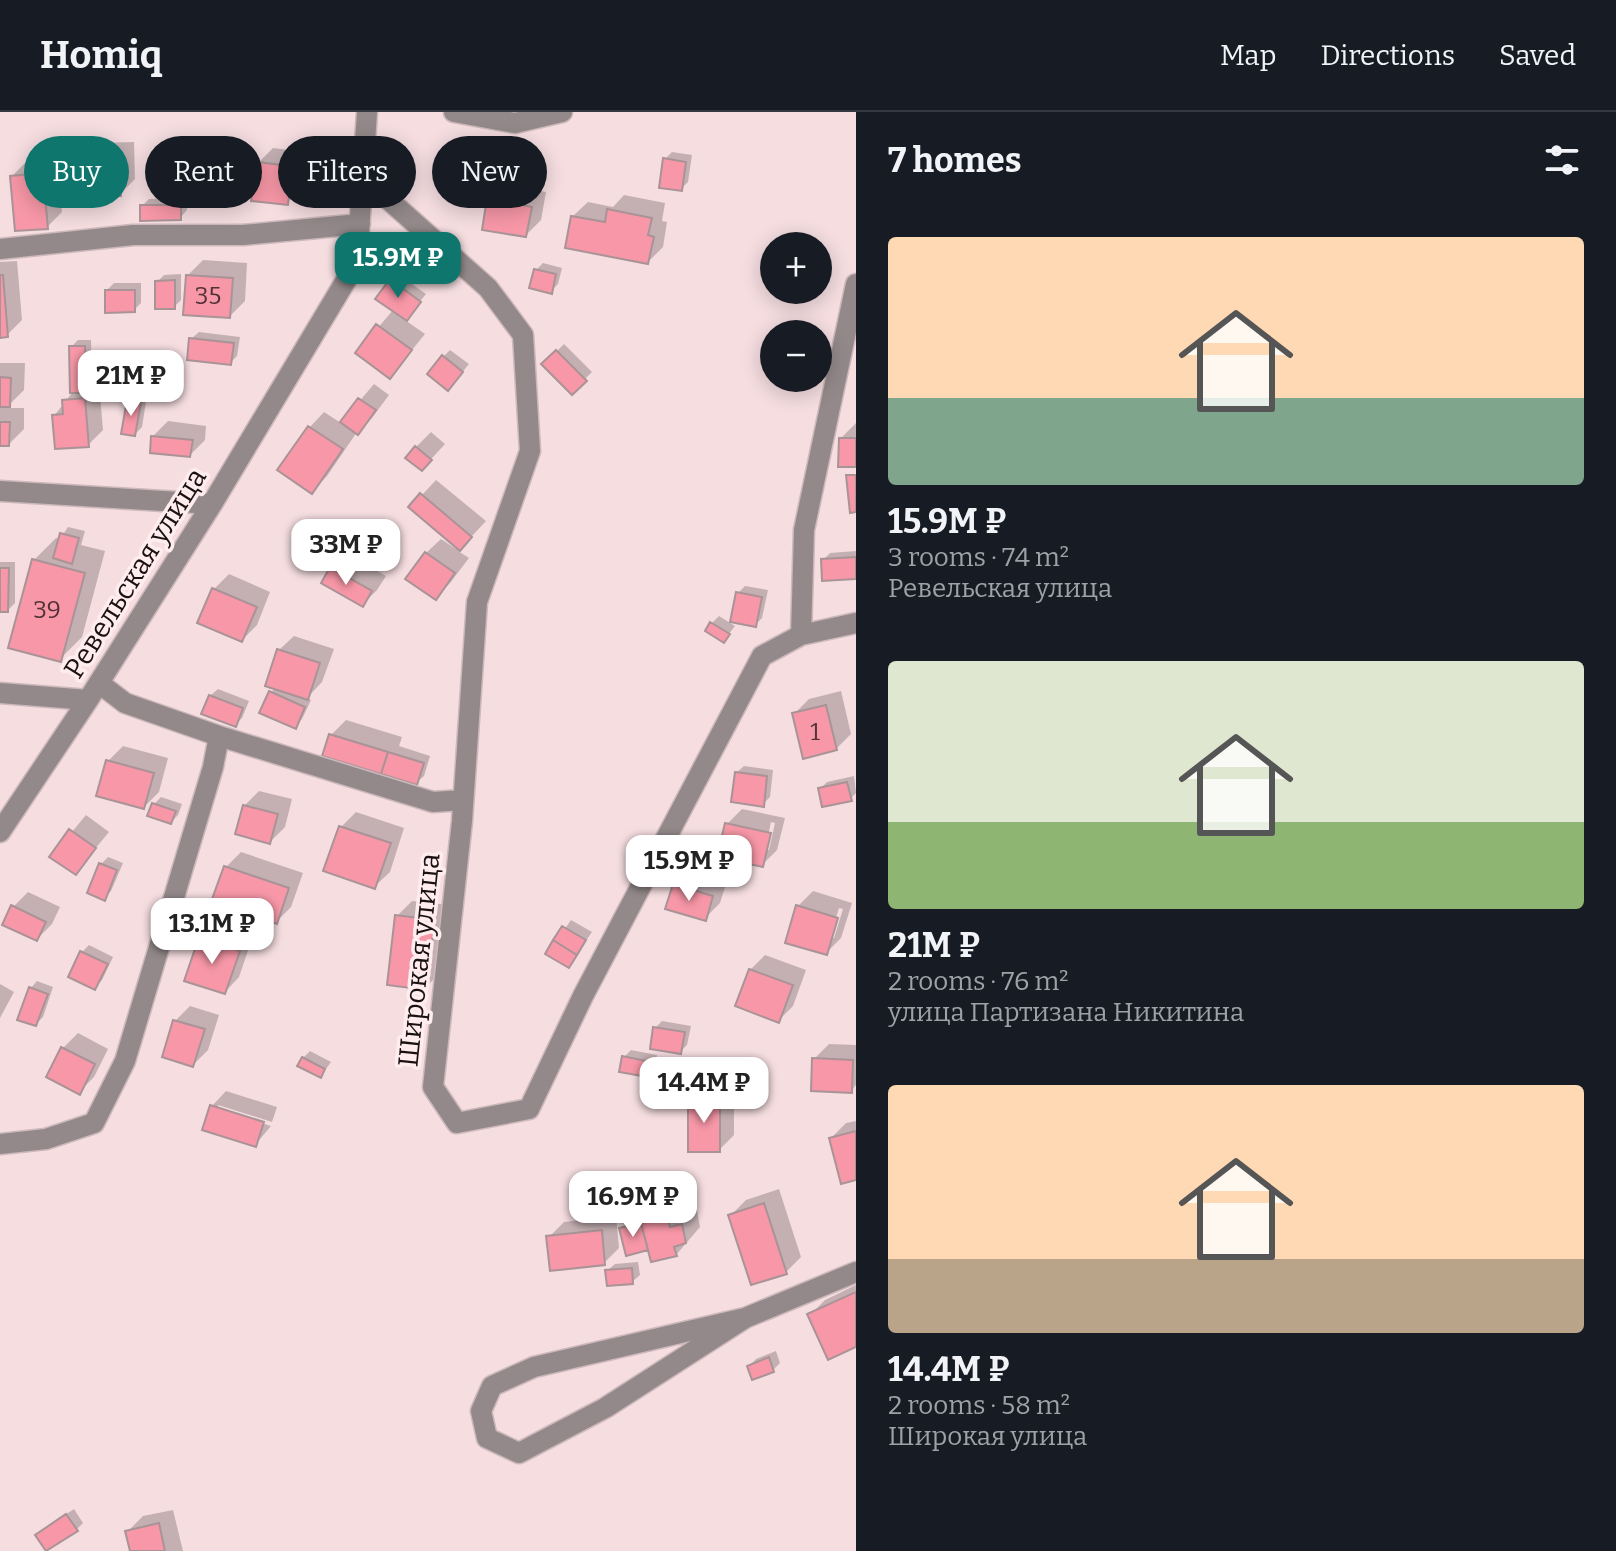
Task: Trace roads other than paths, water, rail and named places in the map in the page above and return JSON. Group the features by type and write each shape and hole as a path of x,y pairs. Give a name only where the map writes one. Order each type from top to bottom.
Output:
{"street":[{"name":"Ревельская улица","path":"366,136 367,112"},
{"path":"454,112 515,123 562,112"},
{"name":"Ревельская улица","path":"0,832 212,504 357,262 361,208"},
{"name":"Широкая улица","path":"398,208 488,288 523,335 530,451 477,602 463,800 433,1087 457,1123 529,1109 583,996 762,656 801,635"},
{"path":"0,249 133,235 243,235 360,224"},
{"path":"856,284 804,530 801,635 856,623"},
{"path":"0,491 212,504"},
{"path":"0,693 93,692 219,736 433,802 463,800"},
{"path":"0,1144 46,1139 94,1123 125,1061 213,767 219,736"},
{"path":"745,1318 605,1408 519,1453 487,1438 481,1411 492,1386 534,1367 745,1318 856,1272"}]}
